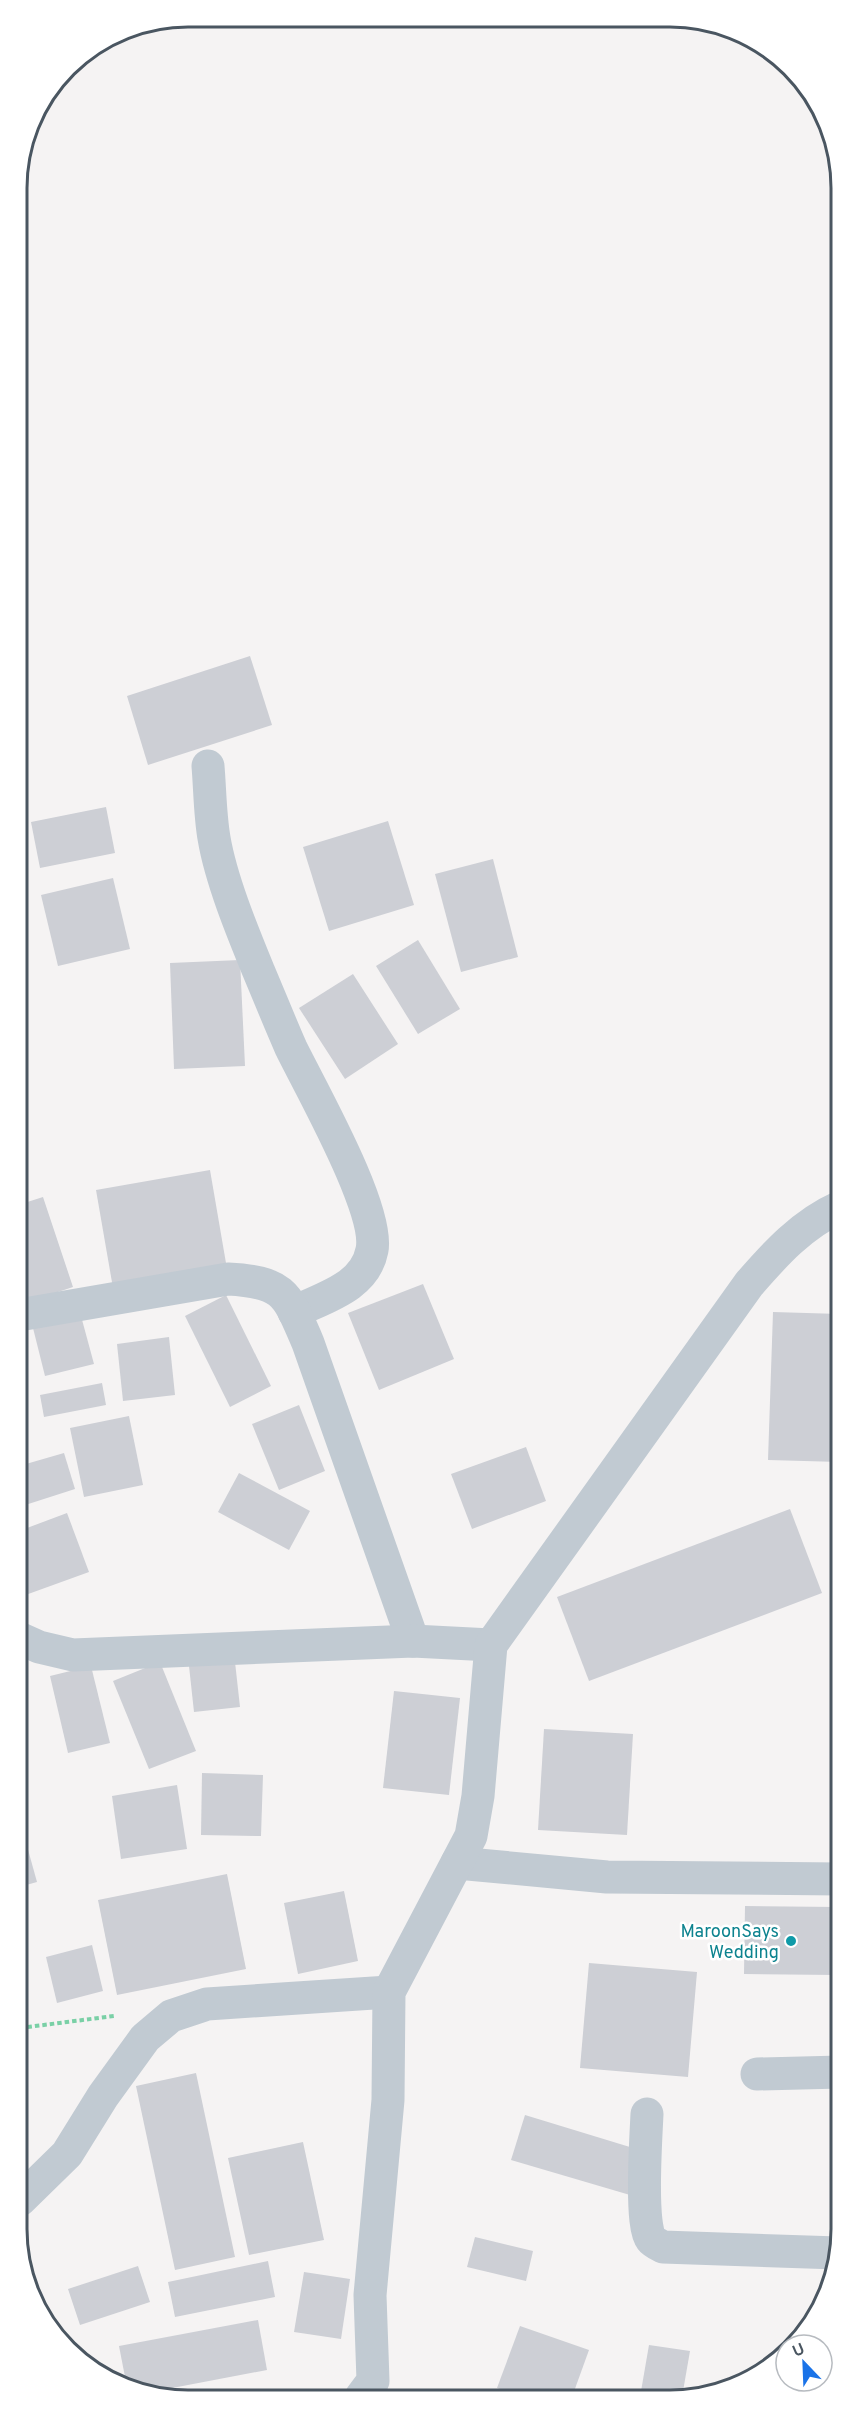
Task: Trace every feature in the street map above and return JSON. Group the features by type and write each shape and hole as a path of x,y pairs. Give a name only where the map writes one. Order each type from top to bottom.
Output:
{"street":[{"path":"208,766 214,839 226,883 258,970 285,1034 362,1195 370,1222 373,1247 368,1267 350,1286 294,1312"},
{"path":"373,2390 370,2295 388,2100 389,1992 471,1836 478,1796 491,1645 749,1284 783,1245 831,1211"},
{"path":"27,1313 228,1279 254,1281 279,1290 294,1312 308,1343 413,1641"},
{"path":"27,1642 39,1647 73,1655 413,1641 491,1645"},
{"path":"457,1863 607,1877 831,1879"},
{"path":"27,2193 67,2154 102,2096 145,2038 171,2016 207,2004 389,1992"},
{"path":"757,2074 831,2072"},
{"path":"647,2115 645,2206 647,2229 651,2239 663,2247 829,2253"}],"building":[{"path":"250,656 272,725 148,765 127,696"},
{"path":"106,807 115,853 40,868 31,822"},
{"path":"388,821 414,905 329,931 303,847"},
{"path":"493,859 518,957 461,972 435,874"},
{"path":"113,878 130,949 58,966 41,895"},
{"path":"418,940 460,1009 418,1034 376,966"},
{"path":"240,960 245,1066 174,1069 170,963"},
{"path":"353,974 398,1044 345,1079 299,1008"},
{"path":"210,1170 227,1269 113,1288 96,1190"},
{"path":"43,1197 73,1287 27,1302 27,1202"},
{"path":"423,1284 454,1359 379,1390 348,1313"},
{"path":"226,1295 271,1386 230,1407 185,1316"},
{"path":"773,1312 831,1314 831,1462 768,1460"},
{"path":"81,1316 94,1364 45,1376 33,1328"},
{"path":"169,1337 175,1395 123,1401 117,1344"},
{"path":"102,1383 106,1405 44,1417 40,1395"},
{"path":"299,1405 325,1471 279,1490 252,1424"},
{"path":"129,1416 143,1485 84,1497 70,1428"},
{"path":"526,1447 546,1501 472,1529 451,1474"},
{"path":"64,1453 75,1489 27,1504 27,1464"},
{"path":"239,1473 310,1511 289,1550 218,1512"},
{"path":"790,1509 822,1593 589,1681 557,1597"},
{"path":"67,1513 89,1572 27,1594 27,1528"},
{"path":"160,1662 196,1751 149,1769 113,1681"},
{"path":"235,1662 240,1707 194,1712 189,1666"},
{"path":"91,1666 110,1743 68,1753 50,1676"},
{"path":"394,1691 460,1698 449,1795 383,1788"},
{"path":"544,1729 633,1734 627,1835 538,1830"},
{"path":"202,1773 263,1775 261,1836 201,1835"},
{"path":"177,1785 187,1849 121,1859 112,1796"},
{"path":"27,1846 37,1882 27,1885"},
{"path":"227,1874 246,1969 117,1995 98,1900"},
{"path":"344,1891 358,1961 298,1974 284,1903"},
{"name":"MaroonSays Wedding","path":"745,1906 831,1907 831,1975 744,1974"},
{"path":"92,1945 103,1991 57,2003 46,1957"},
{"path":"589,1963 697,1972 688,2077 580,2068"},
{"path":"196,2073 235,2257 175,2270 136,2086"},
{"path":"525,2115 643,2151 630,2195 511,2160"},
{"path":"303,2142 324,2240 249,2255 228,2158"},
{"path":"475,2237 533,2251 526,2281 467,2267"},
{"path":"268,2261 275,2297 175,2317 168,2282"},
{"path":"138,2266 150,2302 80,2325 68,2289"},
{"path":"304,2272 350,2279 341,2339 294,2332"},
{"path":"258,2320 267,2370 168,2389 156,2387 125,2378 119,2346"},
{"path":"520,2326 589,2350 575,2390 503,2390 497,2388"},
{"path":"649,2345 690,2351 683,2390 641,2390"}],"place":[{"name":"MaroonSays Wedding","path":"791,1941"}]}
